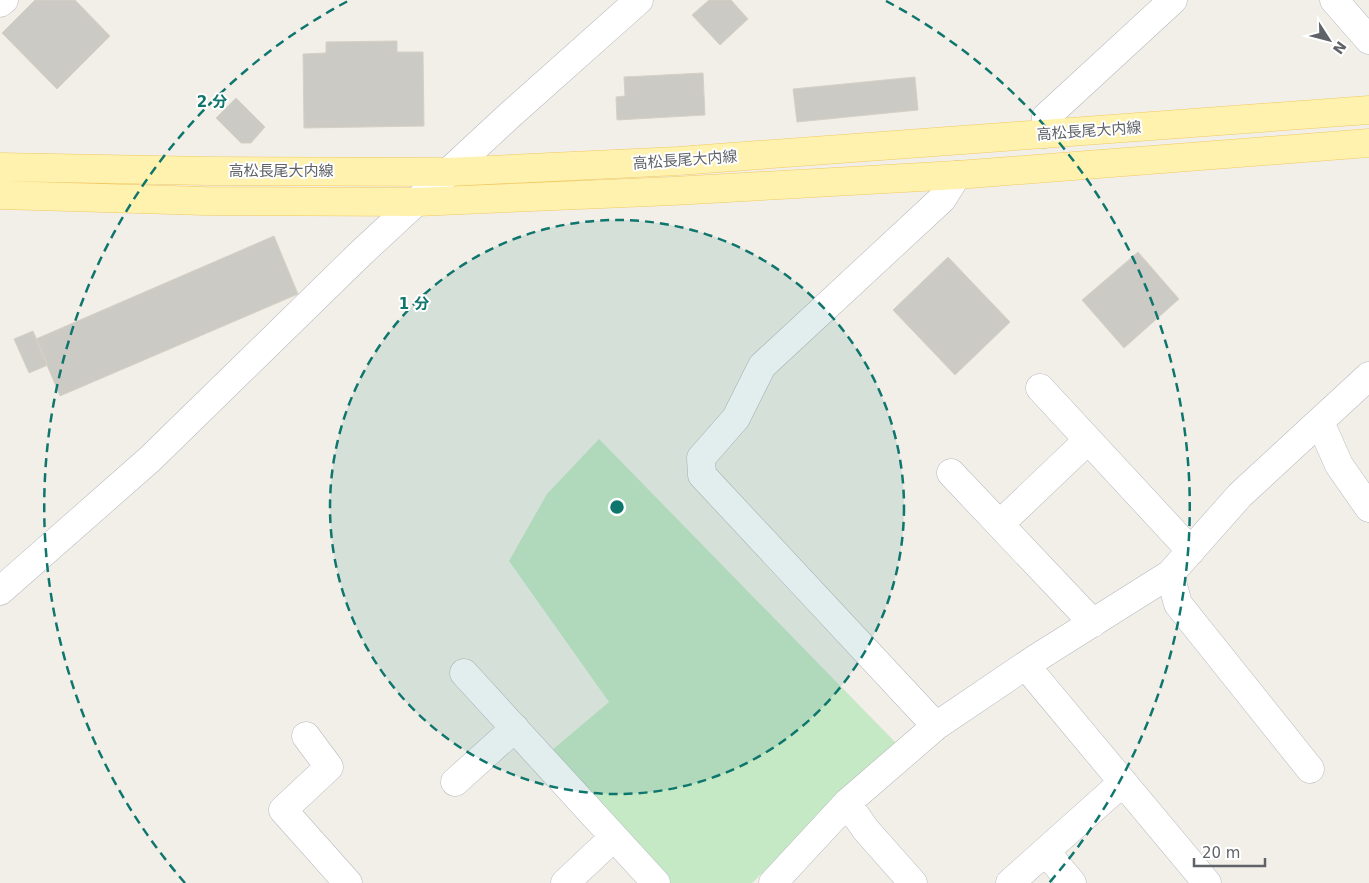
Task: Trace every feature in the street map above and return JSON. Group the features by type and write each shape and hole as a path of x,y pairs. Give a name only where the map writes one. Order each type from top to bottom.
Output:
{"main road":[{"name":"高松長尾大内線","path":"0,166 209,171 448,172 678,161 1369,110"},
{"name":"高松長尾大内線","path":"0,195 205,201 416,202 663,192 957,175 1369,143"}],"street":[{"path":"0,3 4,0"},
{"path":"0,591 150,459 416,202 639,0"},
{"path":"1044,134 1046,117 1174,0"},
{"path":"1334,0 1369,40"},
{"path":"936,726 702,475 701,458 736,418 762,366 942,199 957,175"},
{"path":"773,883 847,803 936,726 1170,574 1240,495 1369,376"},
{"path":"1040,388 1191,551"},
{"path":"1320,422 1339,465 1369,508"},
{"path":"1000,524 1088,440"},
{"path":"951,472 1093,623"},
{"path":"1170,574 1178,604 1310,769"},
{"path":"1026,666 1207,883"},
{"path":"464,673 656,883"},
{"path":"455,782 515,728"},
{"path":"306,736 329,767 283,810 348,883"},
{"path":"1010,883 1123,782"},
{"path":"847,803 866,830 913,883"},
{"path":"565,883 614,837"},
{"path":"1046,852 1072,883"}],"green space":[{"path":"599,439 896,743 752,883 663,883 544,757 609,702 509,561 547,494"}],"building":[{"path":"35,0 75,0 110,36 57,89 2,33"},
{"path":"709,0 731,0 748,19 720,45 692,15"},
{"path":"397,41 397,52 423,52 424,126 304,128 303,54 326,53 326,42"},
{"path":"703,73 705,115 617,120 616,97 625,96 624,77"},
{"path":"915,77 918,110 797,122 793,89"},
{"path":"236,98 265,127 251,143 241,143 216,118"},
{"path":"274,236 298,294 60,396 36,339"},
{"path":"1138,252 1179,299 1124,348 1082,300"},
{"path":"948,257 1010,322 955,375 893,310"},
{"path":"33,331 48,365 29,373 14,339"}]}
